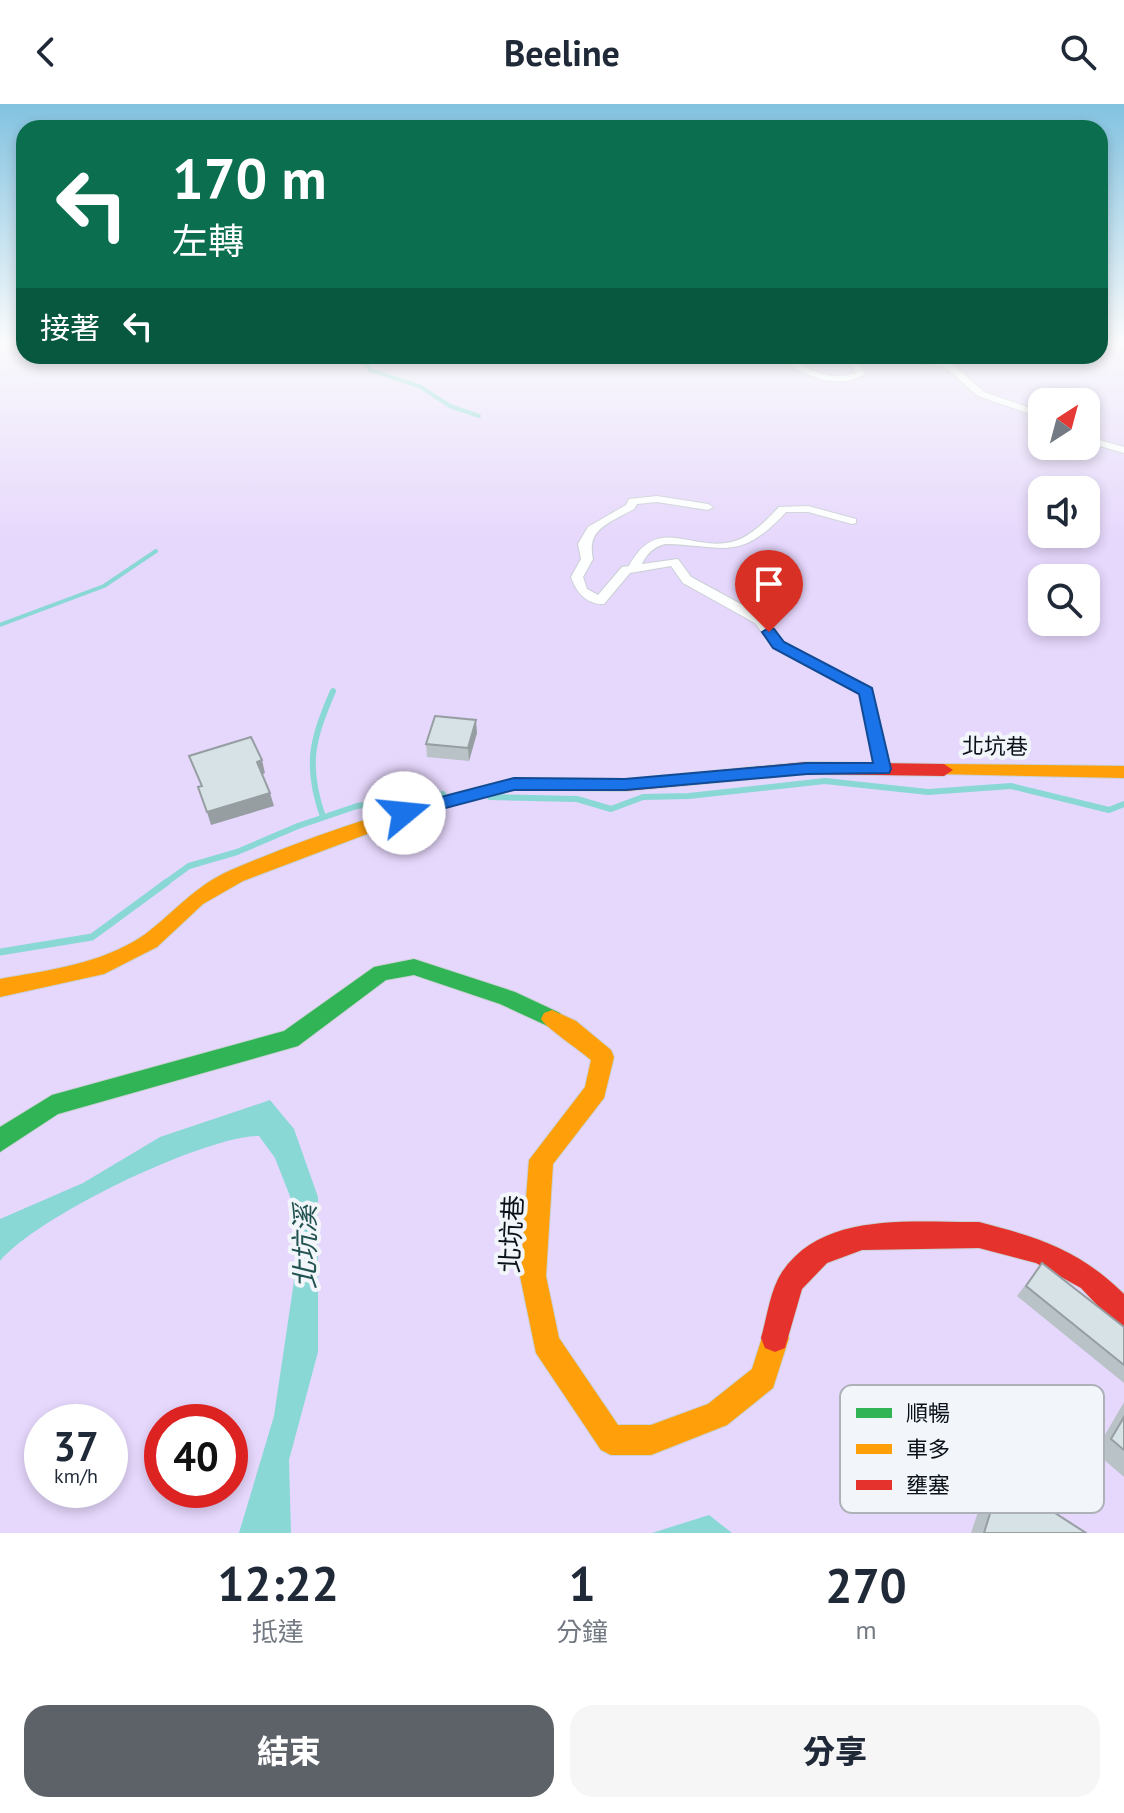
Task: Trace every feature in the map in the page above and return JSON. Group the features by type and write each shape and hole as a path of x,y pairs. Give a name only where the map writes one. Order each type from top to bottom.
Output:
{"street":[{"path":"1100,443 1124,450"},
{"path":"708,507 657,499 633,501 630,507 592,529 584,544 587,559 577,577 582,591 600,601 626,570 674,562 687,580 760,620 779,645 867,692 883,769"},
{"path":"633,569 638,557 650,545 666,539 718,546 741,544 775,519 783,509 808,509 852,521"},
{"name":"北坑巷","path":"0,988 97,968 150,941 196,899 236,876 429,804 514,784 625,785 807,768 1124,772"},
{"name":"北坑巷","path":"0,1141 52,1105 290,1039 381,973 414,967 507,998 568,1027 603,1057 596,1091 541,1160 533,1276 546,1343 611,1440 651,1440 717,1415 763,1378 791,1282 818,1254 862,1237 979,1235 1041,1251 1090,1279 1124,1313"}],"shaded area":[{"path":"0,410 1028,410 1028,460 1100,460 1100,410 1124,410 1124,1533 0,1533"}],"water":[{"name":"北坑溪","path":"270,1100 294,1129 318,1197 318,1352 289,1460 291,1533 239,1533 274,1416 302,1227 275,1158 259,1136 199,1150 122,1182 48,1223 0,1261 0,1219 83,1183 160,1137"},
{"path":"709,1515 732,1533 652,1533"}],"building":[{"path":"435,716 476,720 468,748 426,744"},
{"path":"251,737 262,760 257,762 270,793 207,812 198,787 202,786 189,756"},
{"path":"1042,1263 1124,1327 1124,1365 1026,1286"},
{"path":"1124,1417 1124,1450 1111,1439"},
{"path":"990,1513 1055,1513 1086,1533 984,1533"}],"waterway":[{"path":"461,410 479,416"},
{"path":"0,625 104,586 156,551"},
{"path":"323,817 314,782 313,753 333,691"},
{"path":"490,797 577,799 611,809 643,797 689,796 825,781 928,792 1011,786 1109,810 1124,804"},
{"path":"164,884 189,866 237,852 298,826 357,806 443,794"},
{"path":"0,952 92,937 167,882"}],"traffic: fast":[{"path":"0,1141 52,1105 290,1039 381,973 414,967 507,998 552,1019"}],"traffic: slow":[{"path":"944,770 1124,772"},
{"path":"0,988 97,968 150,941 196,899 236,876 429,804 514,784 547,784"},
{"path":"552,1019 568,1027 603,1057 596,1091 541,1160 533,1276 546,1343 611,1440 651,1440 717,1415 763,1378 775,1338"}],"traffic: jam":[{"path":"547,784 625,785 807,768 944,770"},
{"path":"775,1338 791,1282 818,1254 862,1237 979,1235 1041,1251 1090,1279 1124,1313"}],"route":[{"path":"404,813 514,784 625,785 807,768 883,769 867,692 820,670 779,645 769,632"}]}
